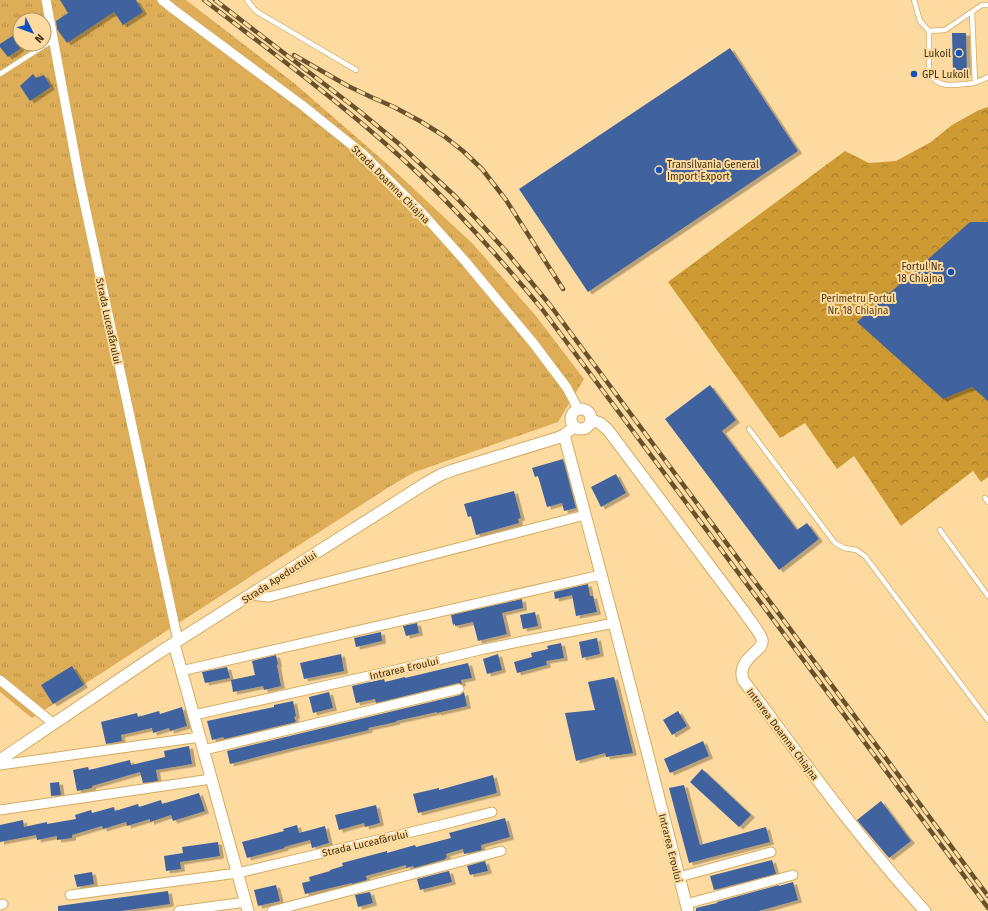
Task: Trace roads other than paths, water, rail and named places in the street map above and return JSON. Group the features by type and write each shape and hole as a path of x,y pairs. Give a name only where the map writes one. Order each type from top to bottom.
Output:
{"street":[{"name":"Strada Luceafărului","path":"46,0 79,178 181,671 247,906"},
{"name":"Strada Doamna Chiajna","path":"162,0 308,109 363,154 422,214 465,261 534,344 567,388 578,409"},
{"path":"578,409 581,409 590,413 591,420 588,426 583,429 577,429 574,427 570,418 573,413 578,409"},
{"name":"Intrarea Doamna Chiajna","path":"591,420 600,422 608,430 759,634 763,642 762,646 747,660 743,669 743,680 829,795 889,871 925,911"},
{"name":"Strada Apeductului","path":"0,760 176,642 421,486 440,475 459,468 557,438 564,435 574,427"},
{"name":"Intrarea Eroului","path":"564,435 687,908"},
{"path":"250,595 269,597 585,515"},
{"path":"181,671 601,575"},
{"name":"Intrarea Eroului","path":"194,715 484,649 614,623"},
{"path":"0,680 54,724"},
{"path":"204,750 459,689"},
{"path":"0,765 200,737"},
{"path":"0,810 212,779"},
{"name":"Strada Luceafărului","path":"238,873 492,812"},
{"path":"272,911 501,851"},
{"path":"679,877 771,852"},
{"path":"70,895 238,873"},
{"path":"687,908 793,875"},
{"path":"179,911 247,906"}],"lane":[{"path":"247,0 259,13 356,70"},
{"path":"914,0 920,21 929,31 929,74 936,81 951,86 975,83 988,77"},
{"path":"929,31 945,30 982,5 988,5"},
{"path":"972,12 975,83"},
{"path":"0,74 53,40"},
{"path":"749,429 835,543 844,548 856,550 865,556 988,720"},
{"path":"940,530 988,596"}],"railway":[{"path":"204,0 343,107 396,153 454,209 513,275 542,309 988,908"},
{"path":"215,0 358,110 398,143 456,197 505,250 550,305 988,896"},
{"path":"294,55 348,86 394,107 420,121 444,136 463,151 482,169 506,200 563,289"}],"place":[{"name":"Lukoil","path":"959,53"},
{"name":"GPL Lukoil","path":"914,74"},
{"name":"Transilvania General Import Export","path":"659,170"},
{"name":"Fortul Nr. 18 Chiajna","path":"951,272"}],"park label":[{"name":"Perimetru Fortul Nr. 18 Chiajna","path":"858,304"}]}
